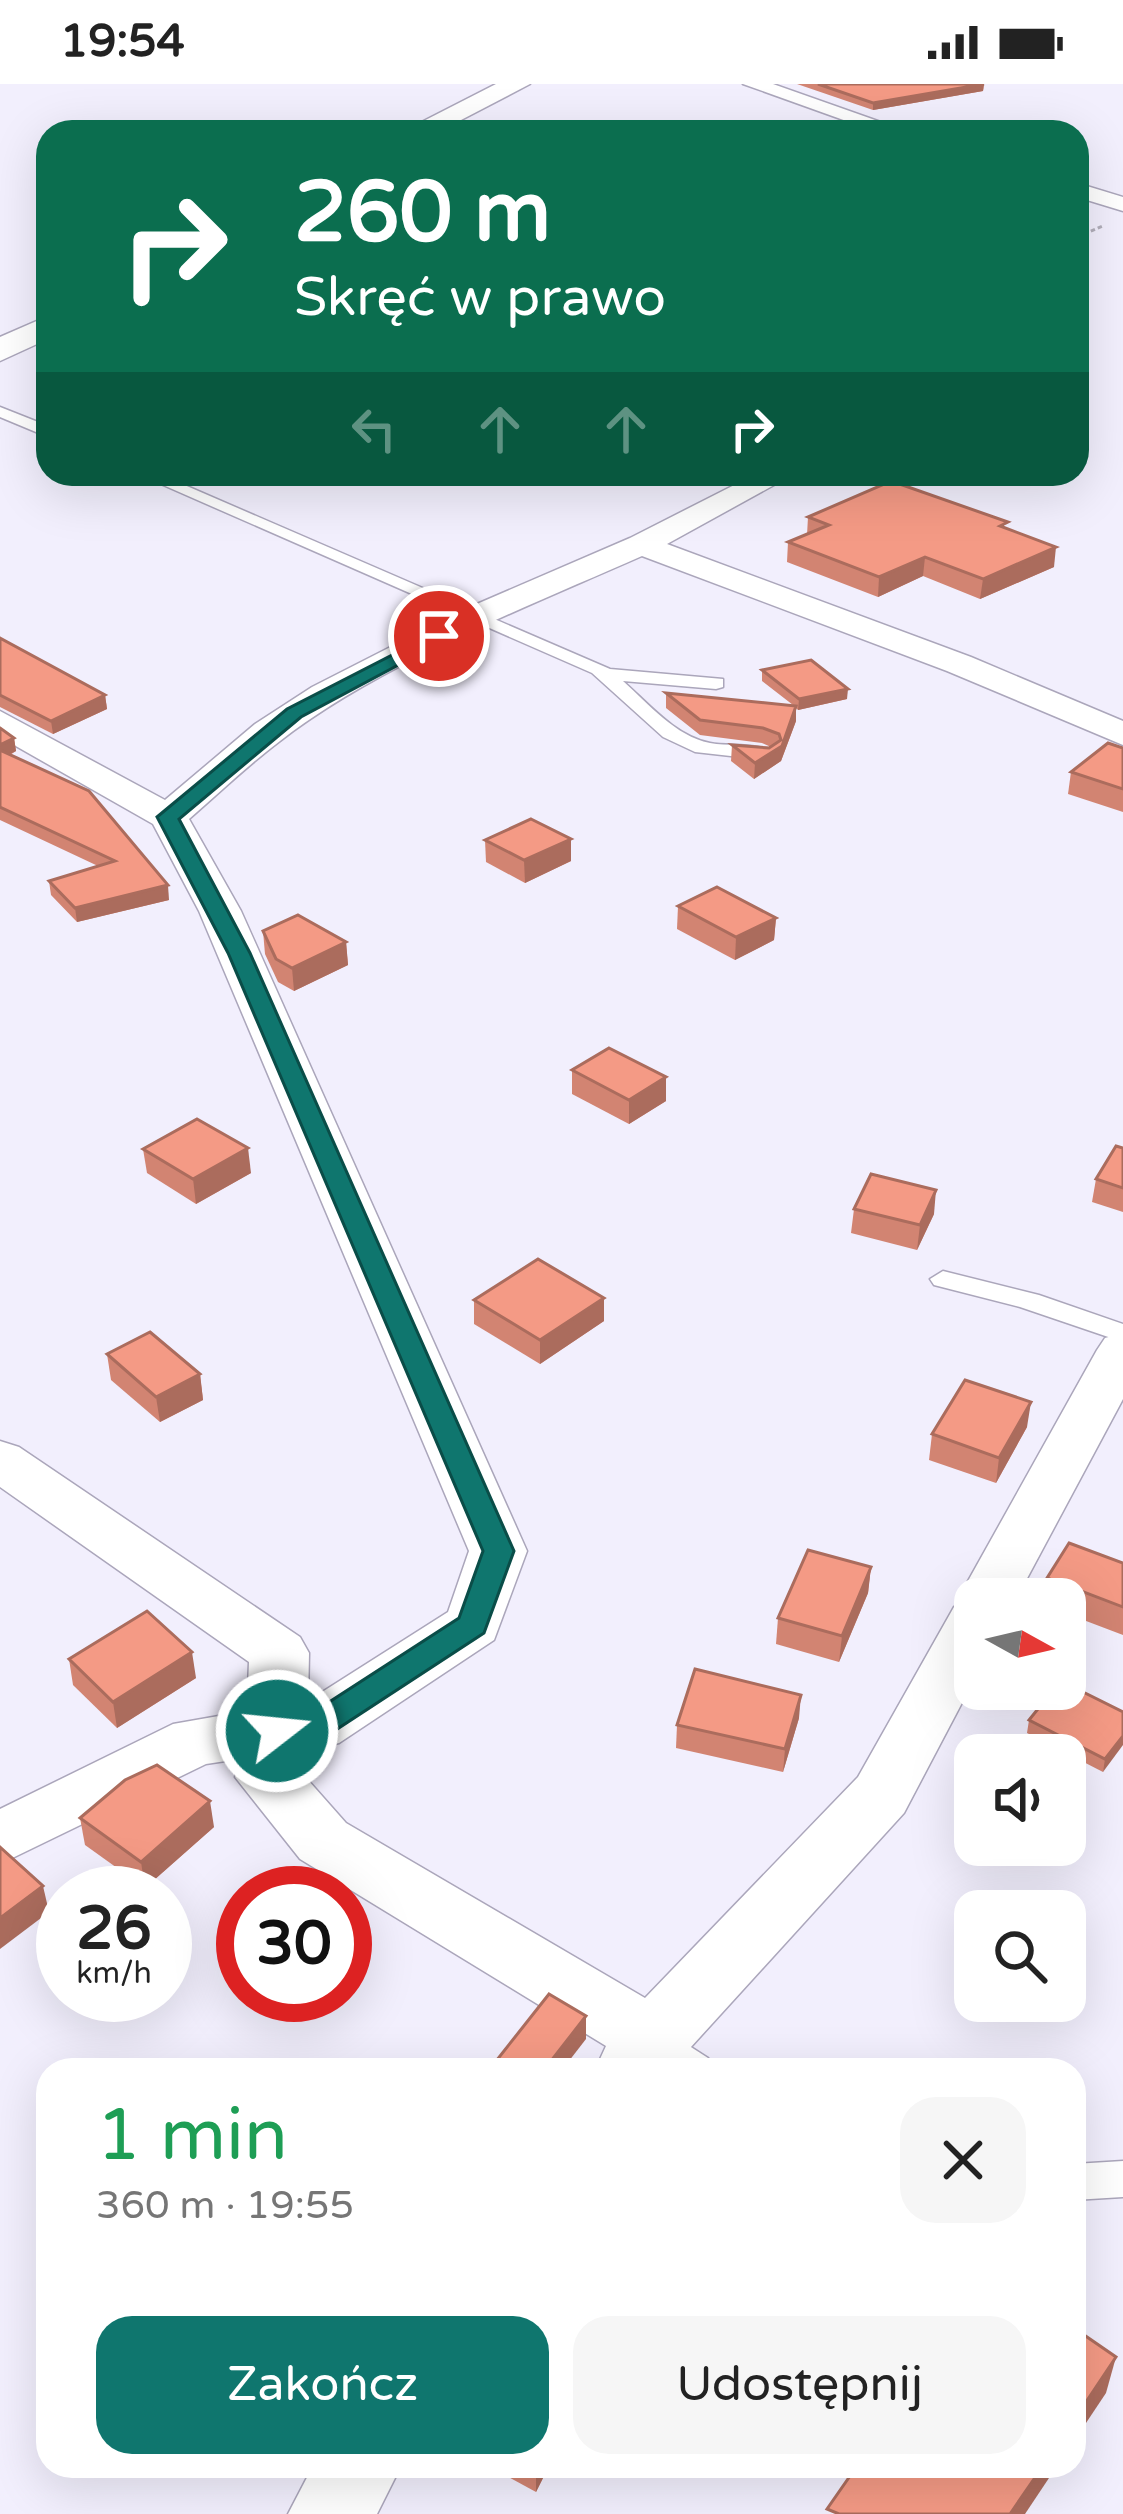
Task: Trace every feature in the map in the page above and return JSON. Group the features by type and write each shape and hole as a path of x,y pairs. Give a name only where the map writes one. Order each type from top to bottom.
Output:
{"main road":[{"path":"441,120 517,84"},
{"path":"0,351 36,332"}],"street":[{"path":"753,84 862,120"},
{"path":"1089,194 1123,204"},
{"path":"168,817 294,713 475,617 641,545 755,486"},
{"path":"641,545 959,664 1123,734"},
{"path":"0,722 168,817 230,932 498,1551 473,1625 316,1726 195,1741 0,1838"},
{"path":"998,1578 1123,1350"},
{"path":"0,1460 279,1653 277,1731 267,1777 322,1841 657,2058"},
{"path":"660,2058 880,1796 954,1660"},
{"path":"329,2514 353,2478"}],"lane":[{"path":"0,411 36,426"},
{"path":"174,486 605,674 670,733 702,748 766,754"},
{"path":"605,674 716,683"},
{"path":"943,1279 1029,1301 1123,1333"},
{"path":"1086,2181 1123,2179"}],"building":[{"path":"818,84 984,84 873,103"},
{"path":"879,486 905,486 1008,522 1000,526 1056,547 983,579 925,557 879,577 788,542 829,525 808,517"},
{"path":"0,638 105,695 51,721 0,695"},
{"path":"811,660 848,689 799,699 762,670"},
{"path":"666,693 796,706 782,746 755,763 732,745 769,748 781,740 779,734 700,720"},
{"path":"0,728 14,738 0,745"},
{"path":"1108,743 1123,748 1123,789 1071,772"},
{"path":"0,750 89,791 168,885 75,908 49,881 115,861 0,807"},
{"path":"531,819 571,839 524,860 485,840"},
{"path":"717,887 776,918 736,937 678,906"},
{"path":"298,915 346,942 292,968 276,959 263,931"},
{"path":"609,1048 666,1077 629,1100 572,1070"},
{"path":"197,1119 248,1148 193,1179 143,1149"},
{"path":"1116,1146 1123,1148 1123,1188 1096,1179"},
{"path":"871,1174 936,1190 920,1225 854,1209"},
{"path":"538,1259 604,1298 540,1340 474,1300"},
{"path":"150,1332 200,1374 156,1397 107,1354"},
{"path":"965,1380 1031,1402 999,1458 932,1434"},
{"path":"1069,1543 1123,1563 1123,1607 1086,1593 1086,1578 1047,1578"},
{"path":"808,1550 871,1567 842,1636 778,1618"},
{"path":"147,1611 192,1652 113,1702 69,1659"},
{"path":"695,1669 801,1695 785,1749 677,1725"},
{"path":"1086,1694 1123,1712 1123,1736 1105,1759 1086,1749 1086,1734 1056,1734 1029,1720 1037,1710 1086,1710"},
{"path":"157,1765 210,1801 141,1862 80,1818 125,1780"},
{"path":"0,1847 36,1880 36,1891 0,1918"},
{"path":"549,1994 586,2016 553,2058 498,2058"},
{"path":"1086,2336 1116,2357 1086,2402"},
{"path":"849,2478 1035,2478 1010,2514 839,2514 827,2509"}],"route":[{"path":"277,1731 316,1726 473,1625 498,1551 334,1164 220,911 168,817 294,713 439,636"}]}
